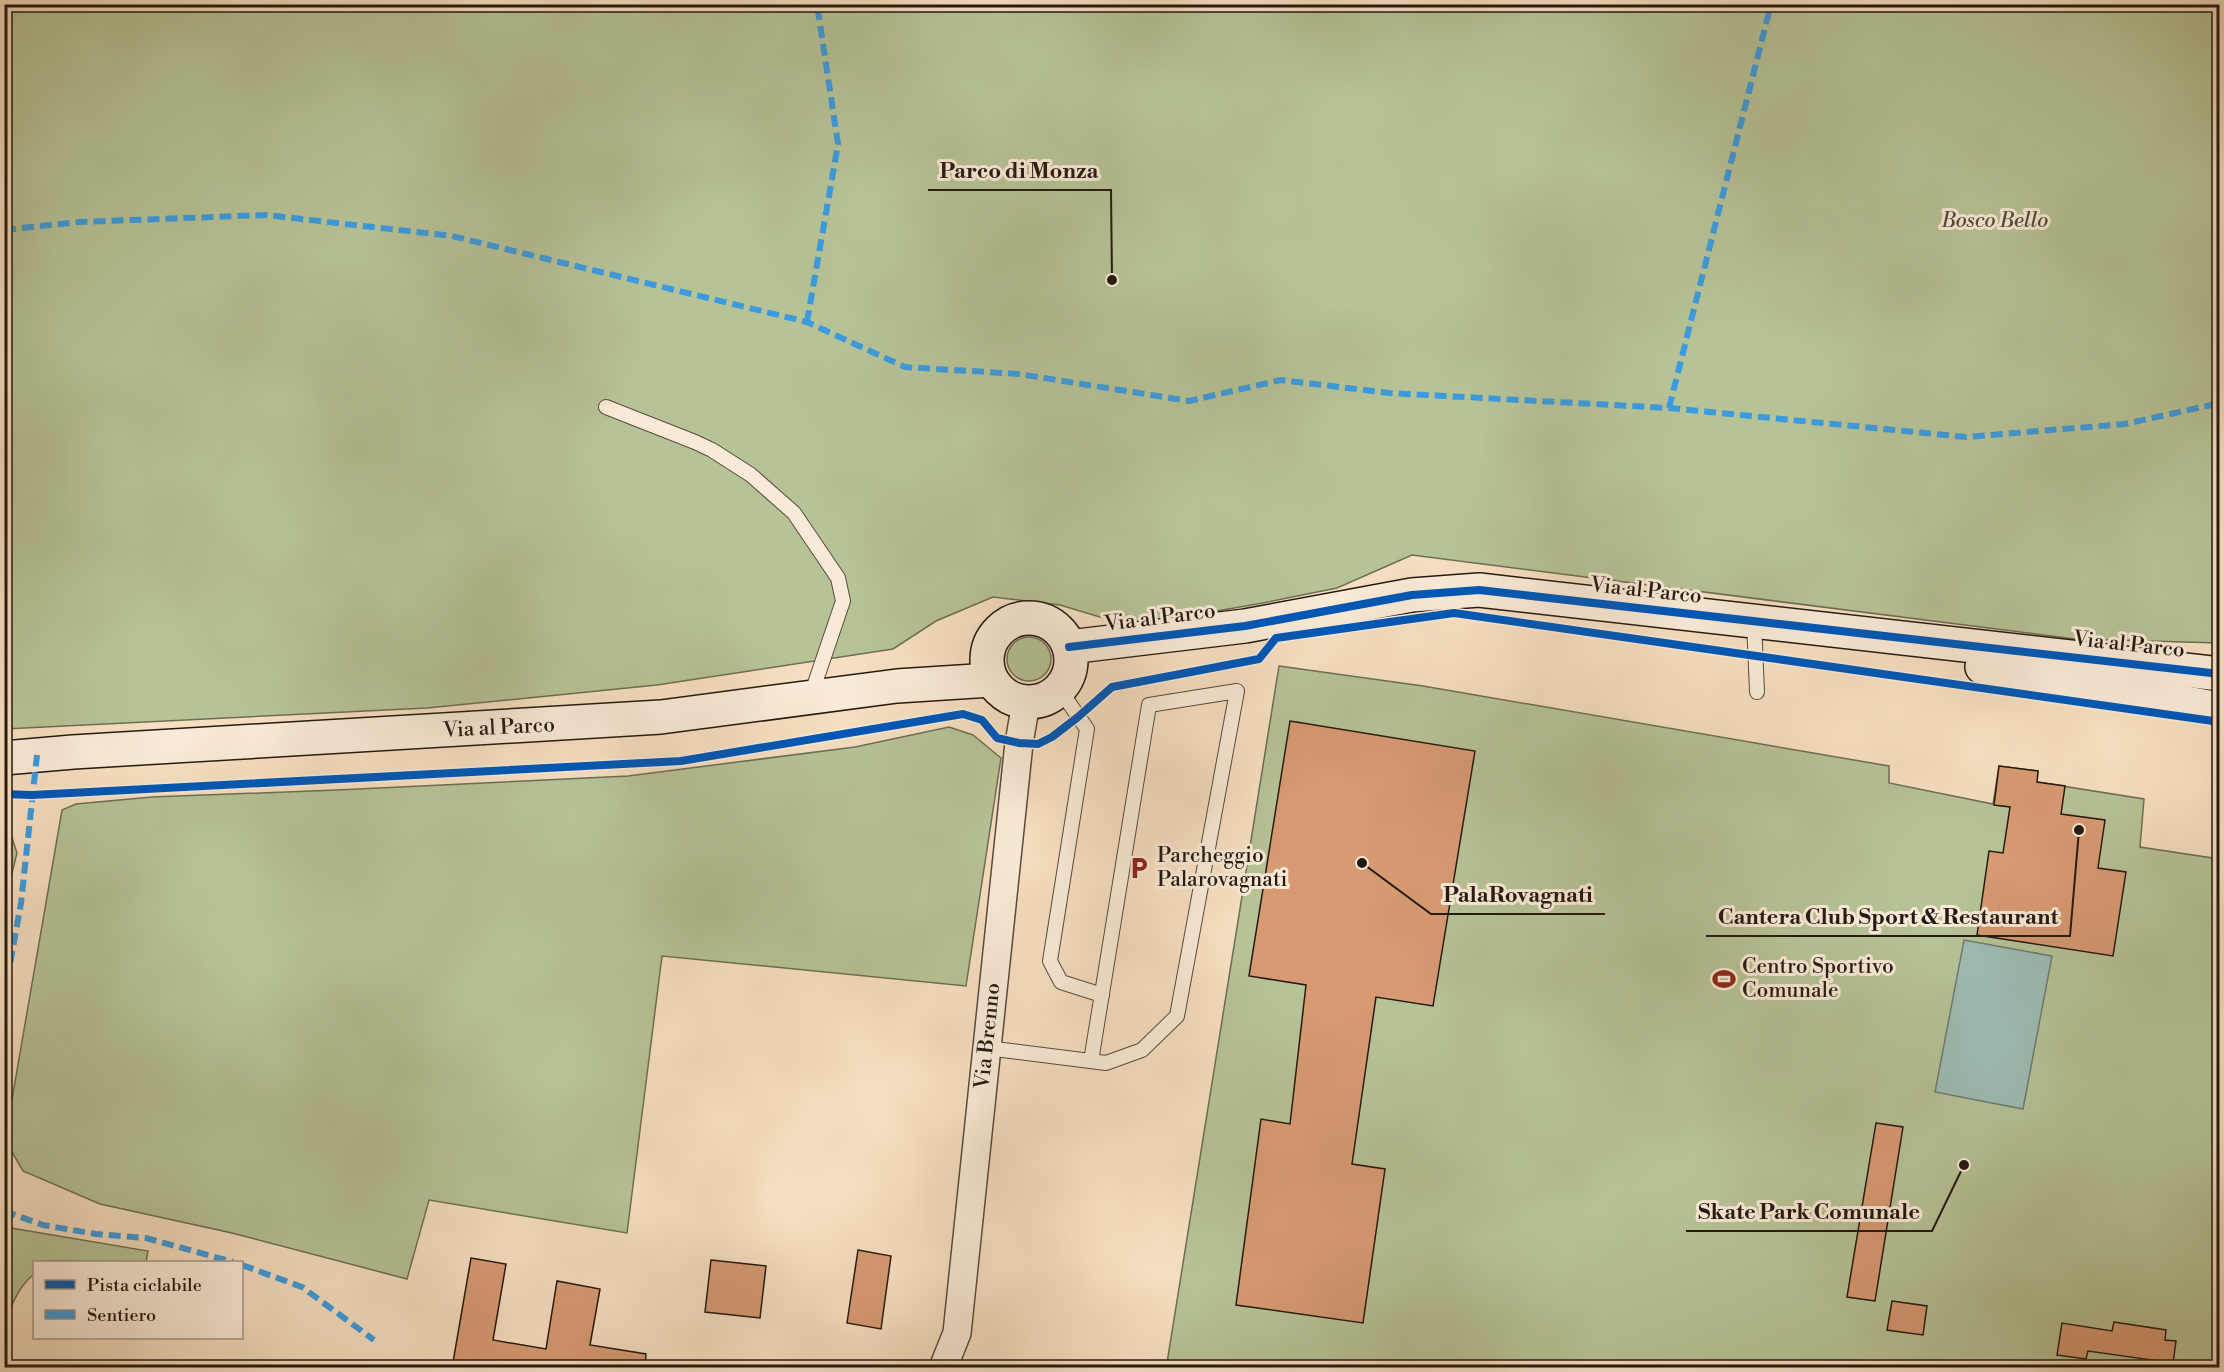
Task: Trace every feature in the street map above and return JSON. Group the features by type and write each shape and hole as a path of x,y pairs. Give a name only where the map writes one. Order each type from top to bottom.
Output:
{"street":[{"name":"Via al Parco","path":"1069,647 1245,626 1412,595 1479,590 2220,674"},
{"path":"1026,618 1046,622 1063,635 1069,647 1070,670 1066,681 1060,690 1044,700 1026,703 1012,699 1000,691 991,680 987,667 987,653 992,639 1012,621 1026,618"},
{"name":"Via al Parco","path":"1754,621 1934,658 2220,709"},
{"name":"Via al Parco","path":"4,758 610,721 697,714 897,686 991,680"},
{"name":"Via Brenno","path":"943,1368 957,1333 1019,743 1026,703"}],"lane":[{"path":"606,407 695,441 751,475 794,513 838,578 843,601 810,697"},
{"path":"1754,621 1757,692"},
{"path":"1060,690 1087,729 1050,961 1061,982 1102,994"},
{"path":"987,1048 1106,1063 1142,1050 1177,1016 1237,691 1149,705 1091,1061"}],"green space":[{"name":"Bosco Bello","path":"4,5 2219,5 2219,643 2075,639 1412,555 1337,588 1130,626 1060,605 993,597 936,621 893,649 657,685 427,708 5,729"},
{"path":"1029,637 1037,638 1045,643 1050,651 1050,667 1045,675 1037,680 1029,681 1021,680 1013,675 1008,667 1007,659 1008,651 1013,643 1021,638"},
{"name":"Centro Sportivo Comunale","path":"1279,666 1423,686 1889,766 1889,783 1993,804 1999,766 2038,771 2037,782 2144,799 2140,847 2219,859 2219,1367 1194,1368 1167,1363"},
{"path":"949,727 973,735 1001,758 966,986 662,956 627,1233 429,1200 407,1279 232,1233 100,1204 23,1171 5,1140 62,810 76,804 152,797 628,776 855,747"},
{"path":"5,816 17,853 5,901"},
{"path":"5,1227 148,1251 146,1261 33,1261 33,1275 20,1290 5,1324"}],"water":[{"path":"1964,940 2052,956 2023,1109 1935,1092"}],"building":[{"path":"1290,721 1475,751 1433,1006 1376,997 1352,1164 1385,1169 1363,1323 1236,1305 1261,1119 1290,1124 1306,985 1249,976"},
{"path":"1999,766 2038,771 2037,782 2065,786 2061,814 2105,820 2098,868 2126,872 2113,956 1977,935 1989,851 2003,853 2010,807 1994,805"},
{"path":"1876,1123 1903,1127 1875,1301 1847,1297"},
{"path":"858,1250 891,1256 881,1329 847,1323"},
{"path":"471,1258 506,1264 493,1340 546,1349 557,1281 600,1289 590,1345 646,1354 645,1368 452,1368"},
{"path":"711,1260 766,1266 760,1318 705,1312"},
{"path":"1892,1301 1927,1306 1923,1335 1887,1330"},
{"path":"2114,1322 2166,1330 2165,1340 2176,1341 2173,1363 2088,1351 2086,1359 2057,1355 2062,1323 2112,1331"}],"marked path":[{"path":"807,322 838,144 817,4"},
{"path":"1669,408 1771,4"},
{"path":"4,230 78,222 266,215 452,236 807,322 905,367 1019,374 1189,401 1281,380 1389,393 1669,408 1966,437 2125,424 2220,403"},
{"path":"4,998 21,903 37,755"},
{"path":"4,1211 43,1225 96,1234 146,1238 229,1261"},
{"path":"243,1265 302,1287 374,1340"}],"cycle path":[{"path":"1069,647 1245,626 1412,595 1479,590 2220,674"},
{"path":"4,794 32,795 681,761 963,714 982,720 997,738 1038,744 1052,737 1078,717 1112,687 1259,659 1276,638 1454,613 2220,722"}],"place":[{"name":"Parco di Monza","path":"1112,280"},
{"name":"Cantera Club Sport & Restaurant","path":"2079,830"},
{"name":"PalaRovagnati","path":"1362,863"},
{"name":"Parcheggio Palarovagnati","path":"1139,868"},
{"name":"Centro Sportivo Comunale","path":"1724,979"},
{"name":"Skate Park Comunale","path":"1964,1165"}]}
